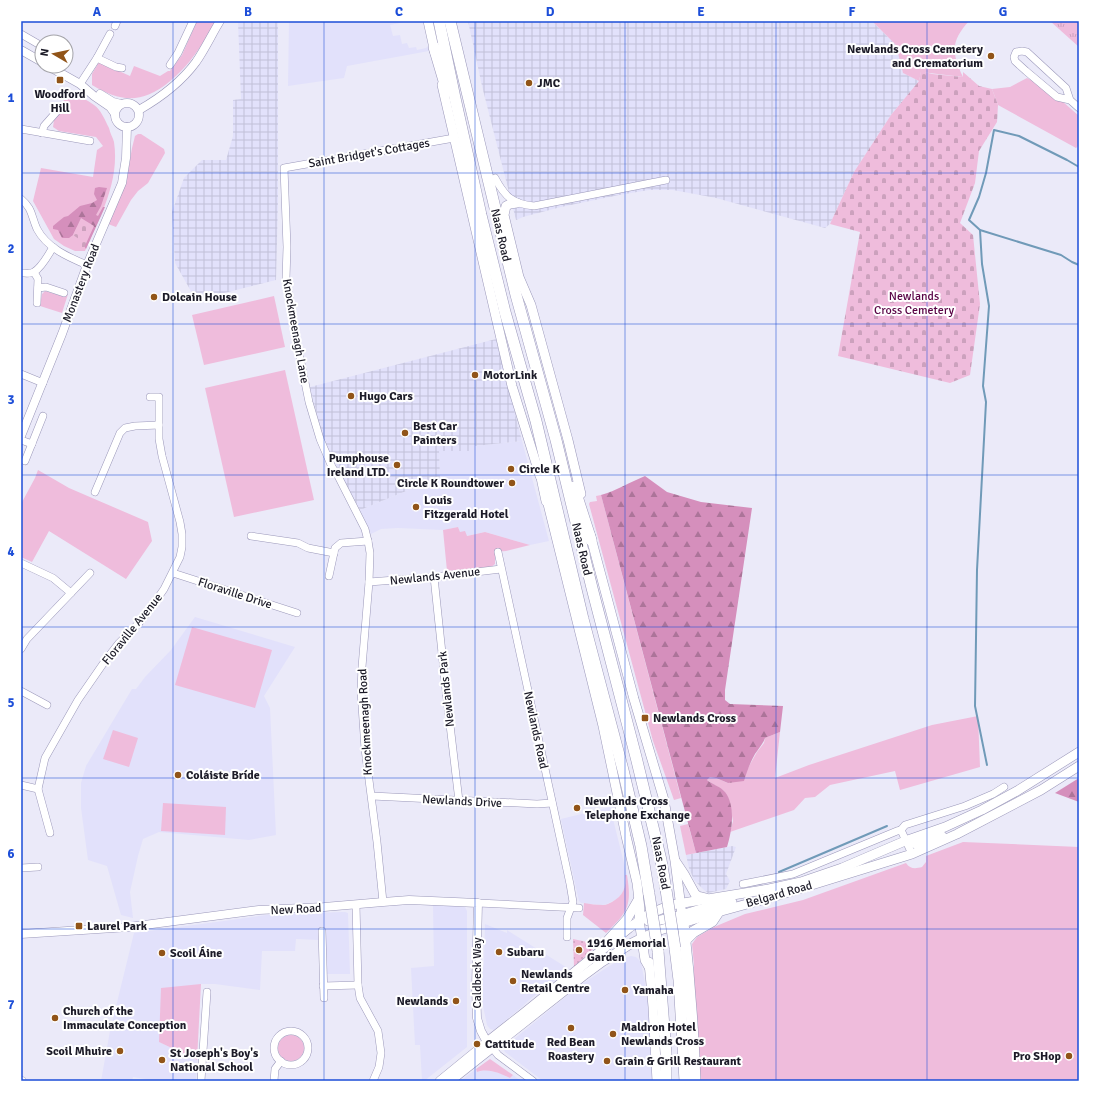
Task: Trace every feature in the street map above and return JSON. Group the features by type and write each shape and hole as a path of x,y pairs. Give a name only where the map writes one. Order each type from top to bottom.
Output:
{"highway":[{"name":"Naas Road","path":"439,21 490,253 514,346 536,421 583,619 625,777 641,846 644,896 658,951 666,1046 666,1081"},
{"name":"Naas Road","path":"450,21 516,294 556,440 593,595 640,771 661,860 675,948 685,1081"},
{"path":"434,47 471,170"},
{"path":"483,158 495,178"},
{"path":"514,346 530,426 548,501"},
{"path":"556,440 573,483 591,540"},
{"path":"685,940 693,932 712,922 718,912"},
{"path":"683,919 690,978 695,1081"}],"main road":[{"name":"Naas Road","path":"428,21 512,386 548,501 603,726 637,883 644,896 644,936"},
{"path":"517,203 506,206 504,215 519,277 531,304 566,433 591,540 644,734 664,800 675,861 683,919"},
{"name":"Belgard Road","path":"594,957 643,916 680,903 769,889 801,882 856,863 905,840 945,826 982,810 1017,791 1079,752"},
{"name":"Belgard Road","path":"490,1045 583,976 625,947 644,936 683,919 718,912 776,896 912,854 957,834 1043,789 1079,766"},
{"name":"Belgard Road","path":"905,840 916,844 936,837 957,834"},
{"name":"Belgard Road","path":"856,863 865,862 898,851 912,854"},
{"path":"675,861 695,894 710,899"},
{"path":"450,1081 524,1014 594,957 627,919 644,896"},
{"path":"643,916 650,921 683,919 714,905 736,901 764,899"},
{"path":"644,936 644,953 649,967"},
{"path":"644,936 653,1008 657,1081"},
{"path":"625,947 635,947 644,953"},
{"path":"440,1081 478,1050 490,1045"}],"street":[{"path":"170,65 178,53 193,21"},
{"path":"139,110 159,97 180,79 196,62 220,21"},
{"path":"21,34 34,42"},
{"path":"80,84 98,58 110,34"},
{"path":"21,50 34,57"},
{"path":"1070,100 1066,88 1027,52 1016,52 1014,57 1016,61 1026,71 1057,97 1070,100 1079,108"},
{"path":"98,58 116,67 122,68"},
{"path":"62,74 80,84 110,107 115,114 116,122 123,127 133,126 138,121 140,114 139,110 130,102 121,104 113,102 96,91 88,90"},
{"path":"115,114 116,110 121,104"},
{"path":"42,133 44,126 59,109"},
{"name":"Monastery Road","path":"21,436 43,383 87,265 122,183 126,158 127,127"},
{"path":"21,129 90,141"},
{"name":"Saint Bridget's Cottages","path":"284,168 454,138"},
{"name":"Knockmeenagh Lane","path":"284,168 287,247 286,279 296,338 309,402 320,440 332,467 338,476"},
{"path":"495,178 501,189 517,203 534,206 666,180"},
{"path":"21,199 30,207 36,226 45,241 60,252 87,265"},
{"path":"21,273 34,272 53,247"},
{"path":"34,272 38,279 37,303"},
{"path":"38,288 46,287 64,293"},
{"path":"21,374 43,383"},
{"name":"Floraville Avenue","path":"50,833 38,789 45,758 78,700 105,660 139,623 155,602 173,573 180,557 182,534 180,522 162,456 159,439 159,397 150,397"},
{"path":"25,460 43,416"},
{"path":"95,492 120,433 126,428 130,427 159,425"},
{"path":"21,440 32,444"},
{"name":"Knockmeenagh Road","path":"338,476 365,529 370,553 361,691 368,781 372,796 383,902"},
{"path":"251,536 298,543 308,548 334,552"},
{"path":"329,576 335,548 341,543 368,541"},
{"name":"Newlands Road","path":"498,552 570,884 573,902 567,918 567,937"},
{"path":"21,563 53,578 71,593"},
{"name":"Newlands Avenue","path":"369,582 434,577 502,569"},
{"path":"21,649 27,639 90,573"},
{"name":"Floraville Drive","path":"173,573 297,613"},
{"name":"Newlands Park","path":"434,577 459,801"},
{"path":"21,691 47,705"},
{"path":"21,785 38,789"},
{"name":"Belgard Road","path":"744,884 793,874 897,830 901,830 905,825 965,806 993,794 1004,787"},
{"name":"Newlands Drive","path":"372,796 459,801 537,804 552,803"},
{"path":"901,830 912,854"},
{"path":"21,868 38,867"},
{"name":"New Road","path":"21,934 129,927 259,910 356,905 409,900 579,908"},
{"name":"Caldbeck Way","path":"478,903 476,987 477,1018 481,1031 490,1045"},
{"path":"356,905 358,985 360,998 378,1031 382,1053 380,1067 373,1081"},
{"path":"322,931 324,998"},
{"path":"324,986 358,985"},
{"path":"201,1081 206,992"},
{"path":"287,1031 298,1032 306,1039 308,1049 304,1059 290,1065 280,1061 274,1052 275,1042 278,1037 287,1031"},
{"path":"490,1045 498,1055 533,1081"},
{"path":"274,1081 275,1069 280,1061"}],"shaded area":[{"path":"238,21 278,21 278,201 276,280 196,300 175,263 172,212 184,178 202,160 226,160 233,136 233,100 241,99"},
{"path":"289,21 409,21 390,25 393,36 400,35 402,44 407,43 409,48 416,47 417,50 428,46 429,51 347,66 344,78 288,86"},
{"path":"468,21 872,21 896,45 903,73 919,81 891,115 854,172 830,224 825,228 716,198 673,190 649,190 619,195 561,207 516,220 482,86"},
{"path":"496,339 522,441 475,446 471,451 439,451 440,477 360,510 324,442 310,387"},
{"path":"522,441 549,541 530,545 485,532 466,536 460,532 458,527 443,530 398,528 381,529 371,534 360,510 440,477 439,451 470,451 474,446"},
{"name":"Coláiste Bríde","path":"195,617 295,647 264,696 270,708 276,835 249,840 159,832 143,839 130,892 133,918 121,915 107,866 88,860 81,808 81,783 86,766 132,689 136,689 145,677 171,650"},
{"path":"610,807 627,875 625,876 624,891 617,899 607,904 581,903 578,897 561,819"},
{"path":"732,846 736,847 726,874 730,881 726,889 708,893 694,880 686,855"},
{"path":"433,905 465,907 467,911 467,1047 424,1081 422,1081 420,1045 415,1045 411,968 434,966"},
{"path":"348,913 350,974 326,974 319,940 296,939 295,951 262,951 260,990 215,984 201,984 159,1042 197,1060 196,1081 157,1081 133,1077 132,1081 101,1081 110,1031 134,933 273,914"},
{"path":"485,924 507,933 507,930 569,969 494,1030 490,1029 487,1025 482,1001"},
{"path":"631,956 636,957 641,962 647,994 650,1016 652,1081 543,1081 505,1052 503,1048 579,986 623,958"},
{"path":"476,1069 477,1072 486,1070 500,1073 510,1078 513,1075 521,1081 460,1081"}],"green space":[{"path":"197,21 216,21 190,61 177,75 159,89 150,94 131,98 112,95 92,85 92,74 99,62 130,76 134,66 160,76 170,71 182,55"},
{"path":"872,21 969,21 958,35 955,48 955,54 963,77 921,72 919,81 903,73 896,45"},
{"path":"1050,21 1079,21 1079,47"},
{"name":"Newlands Cross Cemetery","path":"921,71 932,74 963,77 963,72 979,86 992,89 998,105 997,122 979,151 975,183 960,223 973,235 980,304 970,375 950,383 838,356 860,232 830,224 854,172 891,115 919,81"},
{"path":"1027,78 1031,80 1036,78 1079,116 1079,145 1076,148 998,105 992,89 1010,87"},
{"path":"69,92 89,101 99,110 103,115 114,142 114,171 111,185 102,212 85,251 75,251 54,239 33,201 41,168 93,177 97,150 103,146 96,137 59,131 53,127 54,120 63,108 61,105"},
{"path":"141,134 164,149 165,153 148,183 138,191 131,200 116,227 108,224 126,183 132,148 135,136"},
{"path":"95,188 107,188 101,206 96,215 98,216 103,207 105,207 86,249 77,227 73,235 69,238 62,238 58,230 53,229 53,226 80,206 97,200 94,194"},
{"path":"81,218 94,226 84,248 77,247 79,239 73,235"},
{"path":"45,291 65,297 68,294 62,313 40,306 42,294"},
{"path":"274,296 285,347 204,365 192,315"},
{"path":"285,370 314,500 234,517 205,388"},
{"path":"38,470 69,488 148,522 152,541 126,579 49,531 32,562 21,557 21,504"},
{"path":"645,476 667,492 701,502 752,508 725,690 725,700 730,704 783,706 780,732 765,738 747,770 744,781 728,783 710,777 707,780 725,792 731,804 732,819 730,834 727,847 696,853 601,495"},
{"path":"601,495 681,798 674,800 653,741 589,504 590,502 597,501 596,496"},
{"path":"458,527 460,532 465,531 467,536 485,532 530,545 495,552 495,564 490,568 447,571 443,530"},
{"path":"192,627 272,650 255,708 175,685"},
{"path":"978,716 980,767 900,790 895,771 830,785 815,797 805,798 794,810 730,832 733,821 729,800 724,791 707,780 710,777 728,783 748,768 764,743 765,738 780,732 775,778 809,765 932,725"},
{"path":"113,730 138,738 129,767 103,759"},
{"path":"1079,778 1079,802 1055,793"},
{"path":"163,803 226,807 225,835 161,831"},
{"path":"688,824 696,853 686,855 680,826"},
{"path":"963,842 1079,847 1079,1081 700,1081 692,944 697,937 714,927 745,914 803,900 906,863 913,868 922,867 926,862 926,856"},
{"path":"625,875 627,875 629,894 627,908 624,914 606,933 583,915 584,903 604,905 616,900 625,887"},
{"path":"573,939 592,943 595,947 574,967"},
{"path":"201,984 197,1060 159,1042 161,988"},
{"path":"291,1035 300,1039 304,1048 300,1057 291,1061 282,1057 278,1048 282,1039"},
{"path":"490,1059 513,1075 510,1078 490,1071 477,1072 476,1069"}],"waterway":[{"path":"1079,167 1019,136 994,130 986,173 979,197 969,220 980,230 1061,255 1079,265"},
{"path":"980,230 982,264 989,306 983,386 986,402 977,570 975,706 987,765"},
{"path":"779,872 887,826"}],"place":[{"name":"Newlands Cross Cemetery and Crematorium","path":"991,56"},
{"name":"Woodford Hill","path":"60,80"},
{"name":"JMC","path":"529,83"},
{"name":"Dolcain House","path":"154,297"},
{"name":"MotorLink","path":"475,375"},
{"name":"Hugo Cars","path":"351,396"},
{"name":"Best Car Painters","path":"405,433"},
{"name":"Pumphouse Ireland LTD.","path":"397,465"},
{"name":"Circle K","path":"511,469"},
{"name":"Circle K Roundtower","path":"512,483"},
{"name":"Louis Fitzgerald Hotel","path":"416,507"},
{"name":"Newlands Cross","path":"645,718"},
{"name":"Coláiste Bríde","path":"178,775"},
{"name":"Newlands Cross Telephone Exchange","path":"577,808"},
{"name":"Laurel Park","path":"79,926"},
{"name":"1916 Memorial Garden","path":"579,950"},
{"name":"Subaru","path":"499,952"},
{"name":"Scoil Áine","path":"162,953"},
{"name":"Newlands Retail Centre","path":"513,981"},
{"name":"Yamaha","path":"625,990"},
{"name":"Newlands","path":"456,1001"},
{"name":"Church of the Immaculate Conception","path":"55,1018"},
{"name":"Red Bean Roastery","path":"571,1028"},
{"name":"Maldron Hotel Newlands Cross","path":"613,1034"},
{"name":"Cattitude","path":"477,1044"},
{"name":"Scoil Mhuire","path":"120,1051"},
{"name":"Pro SHop","path":"1069,1056"},
{"name":"St Joseph's Boy's National School","path":"162,1060"},
{"name":"Grain & Grill Restaurant","path":"607,1061"}]}
